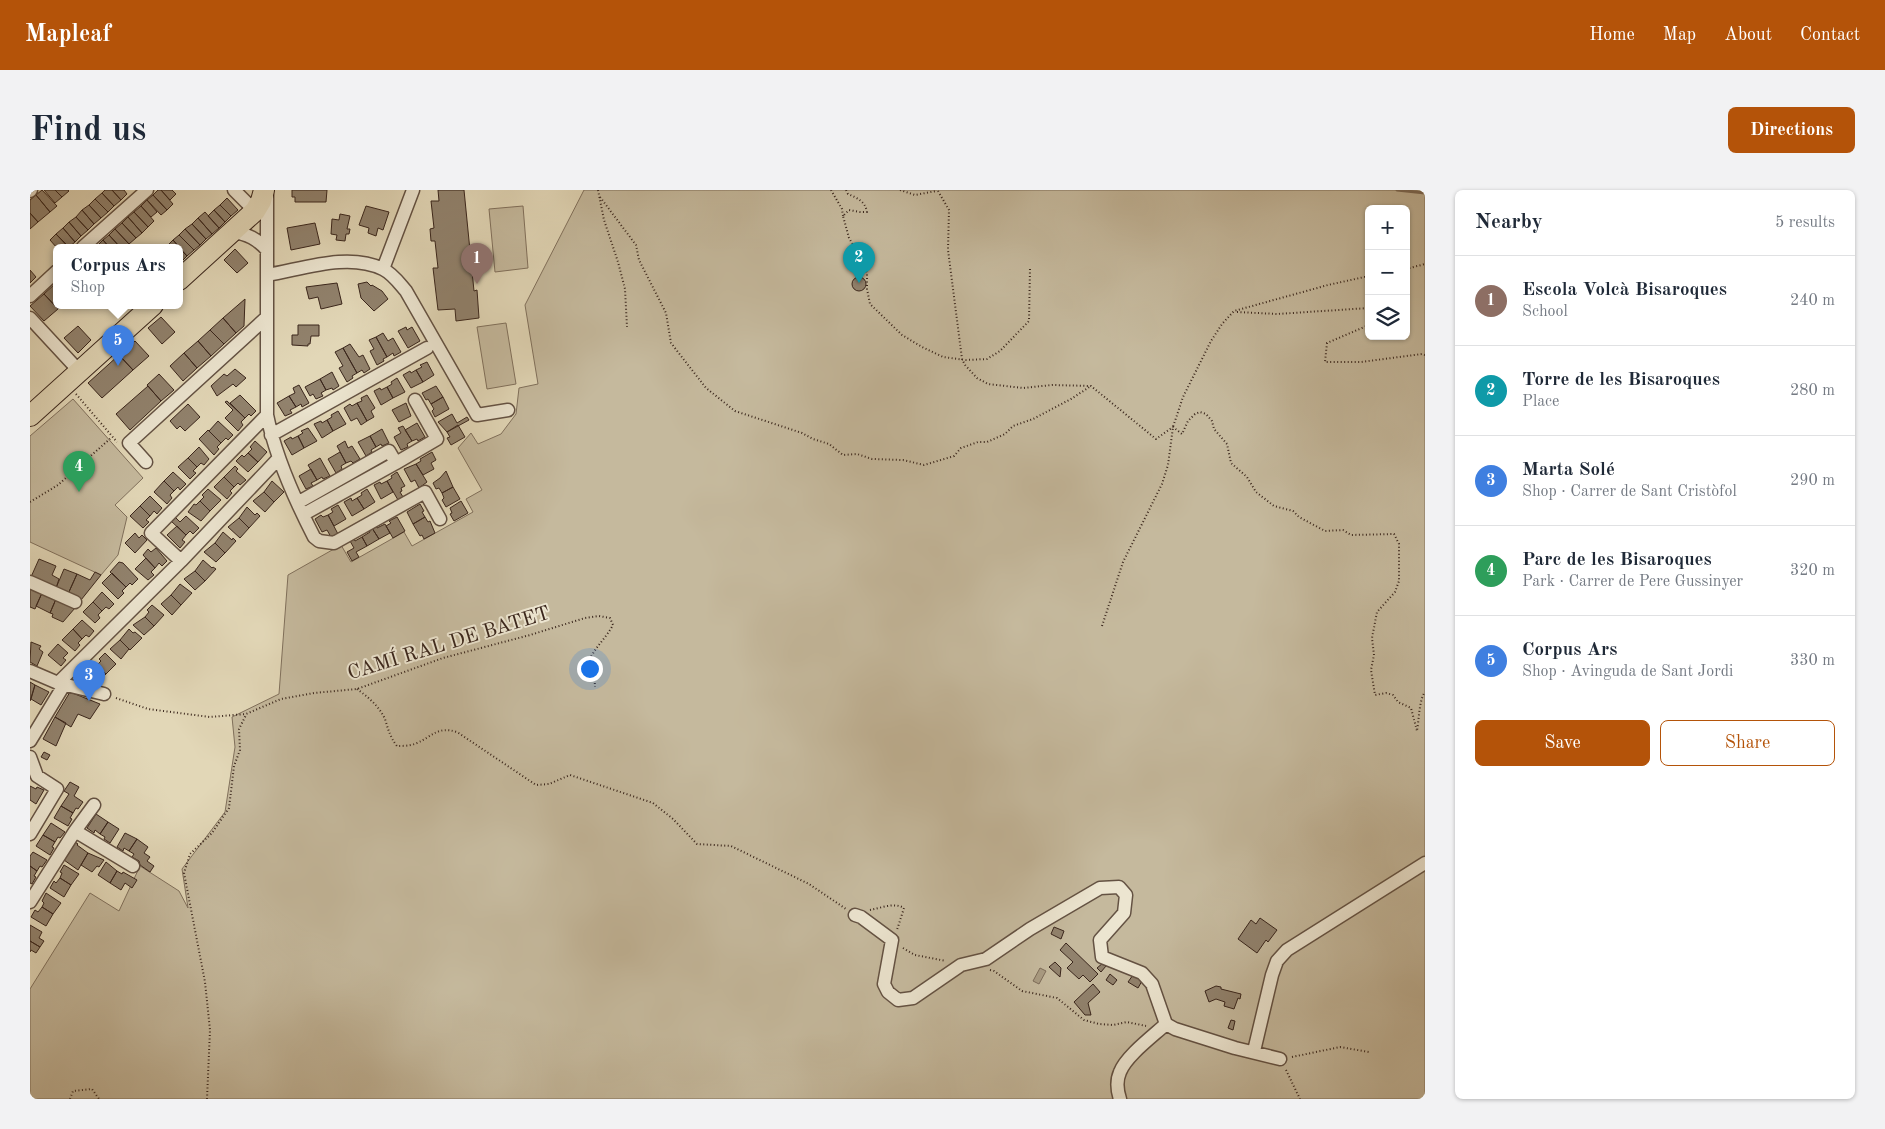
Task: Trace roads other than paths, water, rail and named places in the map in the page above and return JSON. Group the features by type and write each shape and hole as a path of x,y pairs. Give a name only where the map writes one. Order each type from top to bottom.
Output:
{"main road":[{"path":"183,276 255,211 265,190"},
{"path":"30,416 149,309"}],"street":[{"path":"87,244 147,190"},
{"path":"234,190 255,211"},
{"path":"265,190 267,415 271,435 279,458 314,537 319,541 334,543 424,492 440,519"},
{"path":"383,269 413,190"},
{"path":"233,232 242,233 256,239 267,250"},
{"path":"267,275 338,262 357,262 383,269 392,275 406,291 477,415 508,410"},
{"path":"30,296 53,276"},
{"path":"146,462 129,443 267,316"},
{"path":"30,318 73,378"},
{"path":"271,435 427,348"},
{"path":"301,508 396,463 437,439 415,400"},
{"path":"181,561 151,533 267,415"},
{"path":"30,741 61,684 279,458"},
{"path":"30,582 75,602"},
{"path":"30,671 61,684 104,694"},
{"path":"30,757 37,776 57,789 30,834"},
{"path":"30,902 94,805"},
{"path":"76,831 133,866"},
{"path":"1254,1051 1272,975 1277,961 1287,950 1425,863"},
{"path":"858,916 892,940 884,984 888,992 898,1000 913,998 961,965 986,959 1030,929 1100,888 1119,887 1126,895 1124,913 1100,940 1102,957 1142,974 1152,984 1166,1024 1174,1029 1235,1048 1254,1051 1280,1059"},
{"path":"1120,1099 1117,1085 1120,1070 1129,1058 1166,1024"}],"waterway":[{"path":"1397,190 1425,193"}],"place":[{"name":"Torre de les Bisaroques","path":"859,283"},
{"name":"Escola Volcà Bisaroques","path":"477,284"},
{"name":"Corpus Ars","path":"118,366"},
{"name":"Parc de les Bisaroques","path":"79,492"},
{"name":"Marta Solé","path":"89,701"}]}
